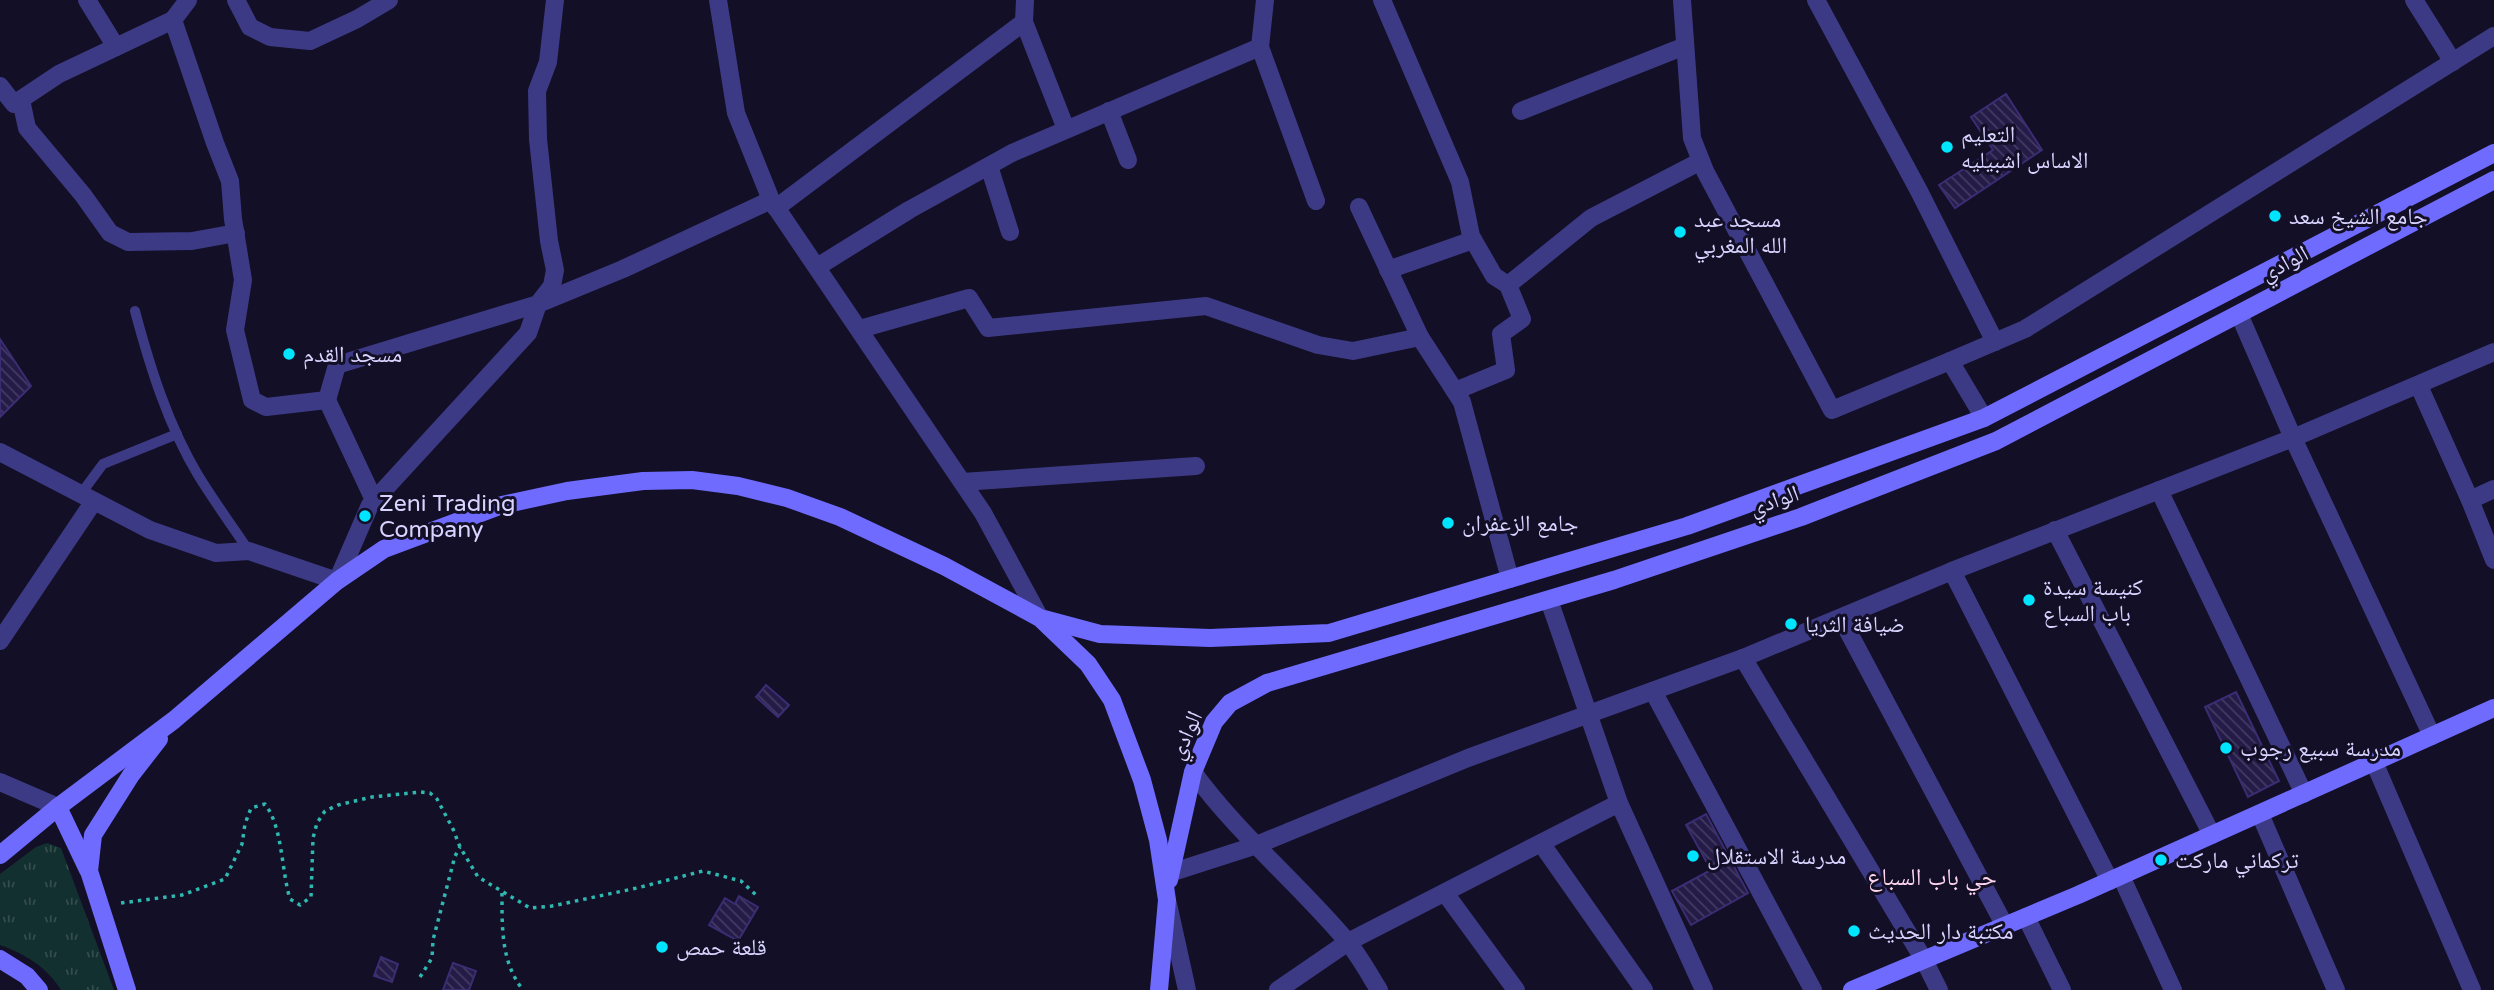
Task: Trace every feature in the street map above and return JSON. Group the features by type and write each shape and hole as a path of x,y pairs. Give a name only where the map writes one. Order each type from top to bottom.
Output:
{"main road":[{"name":"الوادي","path":"1040,618 1100,634 1210,639 1329,633 1687,526 1984,418 2494,153"},
{"name":"الوادي","path":"1167,901 1170,873 1193,772 1214,722 1230,703 1267,683 1614,580 1801,517 1996,441 2494,180"},
{"path":"0,855 58,807 174,719 337,581 384,550 502,505 643,481 692,480 738,486 787,498 840,517 944,566 1040,618 1088,664 1112,700 1142,780 1158,840 1167,901 1159,990"},
{"path":"1852,990 2115,878 2494,708"},
{"path":"89,871 93,835 131,775 174,719"},
{"path":"58,807 89,871 127,990"},
{"path":"0,959 27,976 39,990"}],"street":[{"path":"87,0 116,47"},
{"path":"0,86 14,104 59,74 173,20 188,0"},
{"path":"236,0 250,27 270,37 310,41 357,19 389,0"},
{"path":"0,452 150,530 216,553 249,551 337,581 370,505 528,333 538,304 552,286 555,270 549,241 538,139 537,91 548,62 555,0"},
{"path":"718,0 736,113 774,204 983,513 1040,618"},
{"path":"1025,0 1024,22 1066,130"},
{"path":"1265,0 1260,47 1316,201"},
{"path":"1382,0 1460,182 1473,240 1494,276 1508,285 1522,319 1501,334 1506,370 1454,391"},
{"path":"1682,0 1692,138 1701,161 1832,410 2025,329 2494,36"},
{"path":"1816,0 1919,191 1995,342"},
{"path":"2414,0 2453,62"},
{"path":"173,20 230,181 243,280 235,330 252,400 266,407 327,400"},
{"path":"374,500 327,400 337,365 538,304 774,204 1024,22"},
{"path":"1521,111 1685,46"},
{"path":"817,267 909,210 1012,153 1260,47"},
{"path":"21,100 27,128 83,195 110,233 128,242 192,241 236,233"},
{"path":"1109,111 1128,160"},
{"path":"1508,285 1591,218 1701,161"},
{"path":"989,166 1010,232"},
{"path":"1359,206 1420,337 1462,402 1510,579"},
{"path":"1388,270 1473,240"},
{"path":"860,329 969,298 988,328 1206,306 1318,345 1353,351 1420,337"},
{"path":"2239,314 2293,438 2432,736"},
{"path":"1170,873 1254,846 1468,758 1743,658 1952,571 2293,438 2494,352"},
{"path":"1950,361 1984,418"},
{"path":"2419,386 2494,560"},
{"path":"962,482 1196,467"},
{"path":"2470,500 2494,489"},
{"path":"2159,490 2304,794"},
{"path":"0,641 87,498"},
{"path":"2055,530 2212,835"},
{"path":"1952,571 2173,990"},
{"path":"1549,600 1619,803 1704,990"},
{"path":"1841,618 2005,926"},
{"path":"1743,658 1924,960 1939,990"},
{"path":"1653,691 1813,990"},
{"path":"2374,762 2472,990"},
{"path":"1193,772 1254,846 1348,942 1379,990"},
{"path":"0,782 58,807"},
{"path":"1278,990 1348,942 1619,803"},
{"path":"2260,814 2336,990"},
{"path":"1541,843 1644,990"},
{"path":"1445,893 1516,990"},
{"path":"1167,901 1187,990"},
{"path":"2026,917 2062,990"}],"lane":[{"path":"135,310 148,361 177,434 198,474 249,551"},
{"path":"87,498 103,464 177,434"}],"path":[{"path":"121,903 182,895 225,879 242,844 247,816 251,808 261,803 271,811 290,899 300,905 311,897 311,855 317,823 325,811 338,805 408,792 430,793 437,799 478,877 530,908 637,888 703,871 741,881 756,895"},
{"path":"421,977 432,958 436,929 455,856 460,847"},
{"path":"502,893 502,934 512,976 523,990"}],"green space":[{"path":"47,843 61,848 114,990 61,990 35,962 0,945 0,874 36,847"}],"building":[{"path":"2006,94 2042,150 1955,208 1939,185 1993,150 1971,117"},
{"path":"0,339 31,386 0,417"},
{"path":"766,685 789,705 778,717 756,697"},
{"path":"2236,692 2279,781 2248,797 2205,707"},
{"path":"1706,814 1748,893 1691,925 1672,891 1711,870 1686,825"},
{"path":"739,896 758,907 738,941 709,925 725,898 735,904"},
{"path":"381,957 398,964 392,982 374,976"},
{"path":"453,963 476,971 469,990 443,990"}],"place":[{"name":"التعلیم الاساس اشبیلیه","path":"1947,147"},
{"name":"جامع الشيخ سعد","path":"2275,216"},
{"name":"مسجد عبد الله المغربي","path":"1680,232"},
{"name":"مسجد القدم","path":"289,354"},
{"name":"Zeni Trading Company","path":"365,516"},
{"name":"جامع الزعفران","path":"1448,523"},
{"name":"كنيسة سيدة باب السباع","path":"2029,600"},
{"name":"ضيافة الثريا","path":"1791,624"},
{"name":"مدرسة سبيع رجوب","path":"2226,748"},
{"name":"مدرسة الاستقلال","path":"1693,856"},
{"name":"تركماني ماركت","path":"2161,860"},
{"name":"مكتبة دار الحديث","path":"1854,931"},
{"name":"قلعة حمص","path":"662,947"}],"district":[{"name":"حي باب السباع","path":"1932,877"}]}
